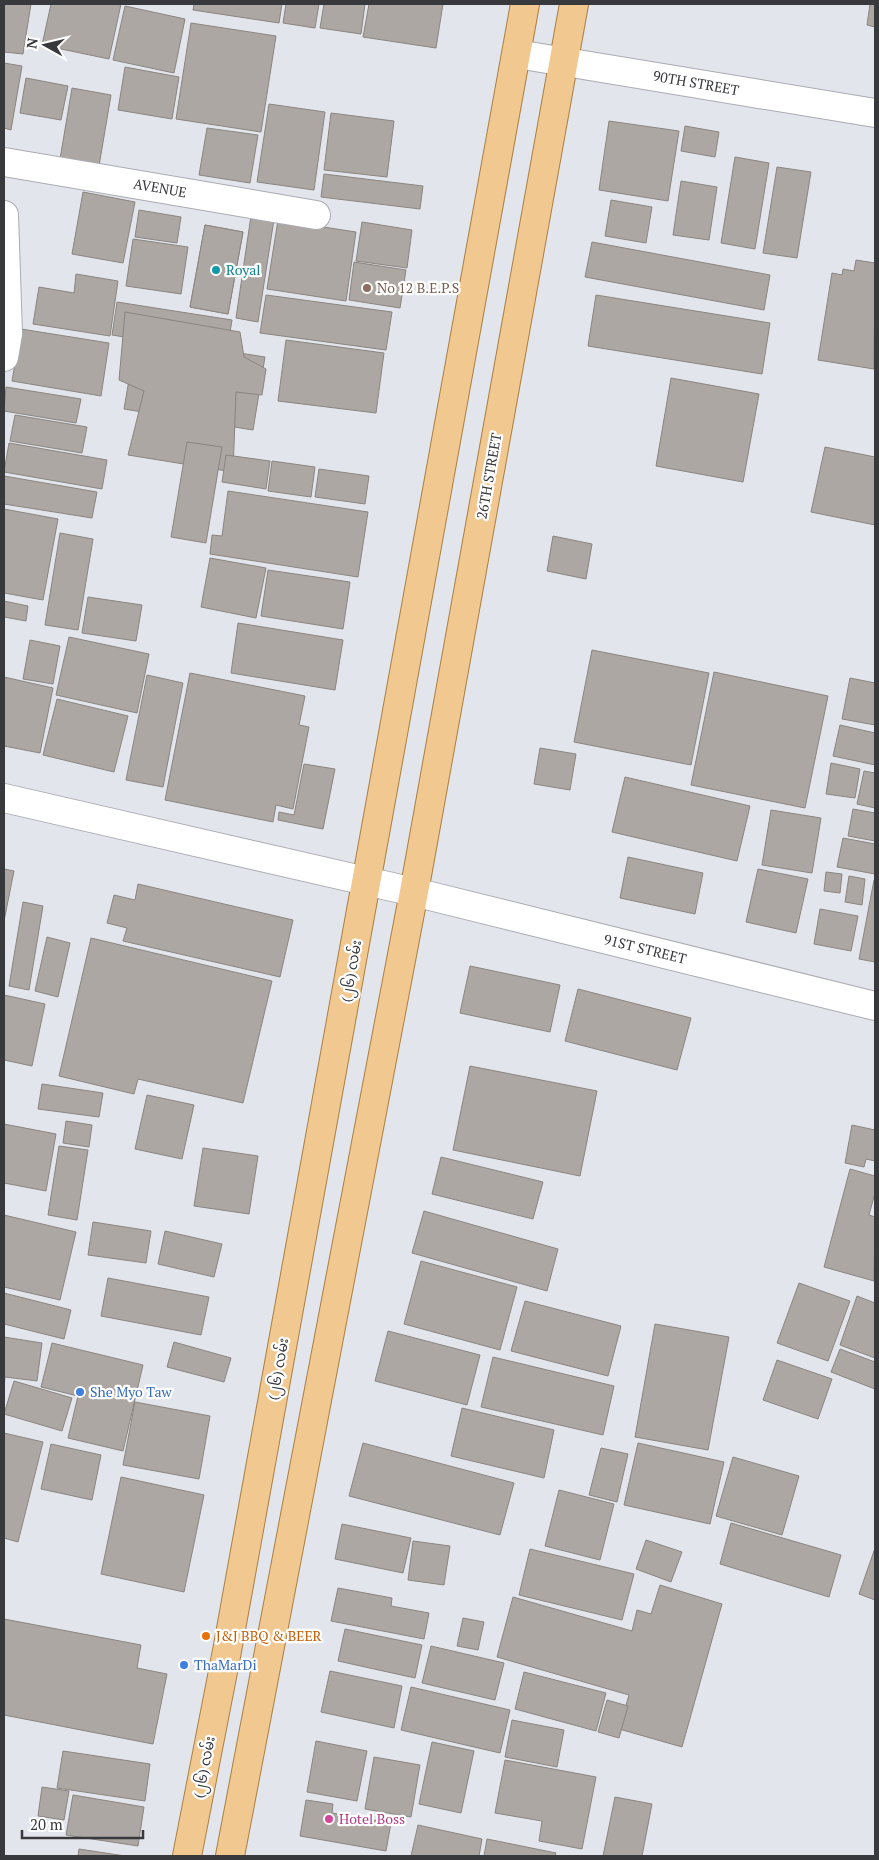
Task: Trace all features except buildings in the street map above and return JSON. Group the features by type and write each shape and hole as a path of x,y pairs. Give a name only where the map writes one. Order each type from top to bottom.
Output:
{"main road":[{"path":"367,882 525,4"},
{"path":"564,60 574,4"},
{"name":"26TH STREET","path":"414,892 564,60"},
{"name":"(၂၆) လမ်း","path":"187,1856 227,1651 367,882"},
{"path":"230,1856 414,892"},
{"path":"209,1739 251,1745"}],"street":[{"name":"90TH STREET","path":"517,54 564,60 875,114"},
{"name":"AVENUE","path":"4,162 316,215"},
{"path":"4,215 8,334 4,357"},
{"name":"91ST STREET","path":"4,798 414,892 875,1006"}],"place":[{"name":"Royal","path":"216,270"},
{"name":"No 12 B.E.P.S","path":"367,288"},
{"name":"She Myo Taw","path":"80,1392"},
{"name":"J&J BBQ & BEER","path":"206,1636"},
{"name":"ThaMarDi","path":"184,1665"},
{"name":"Hotel Boss","path":"329,1819"}]}
